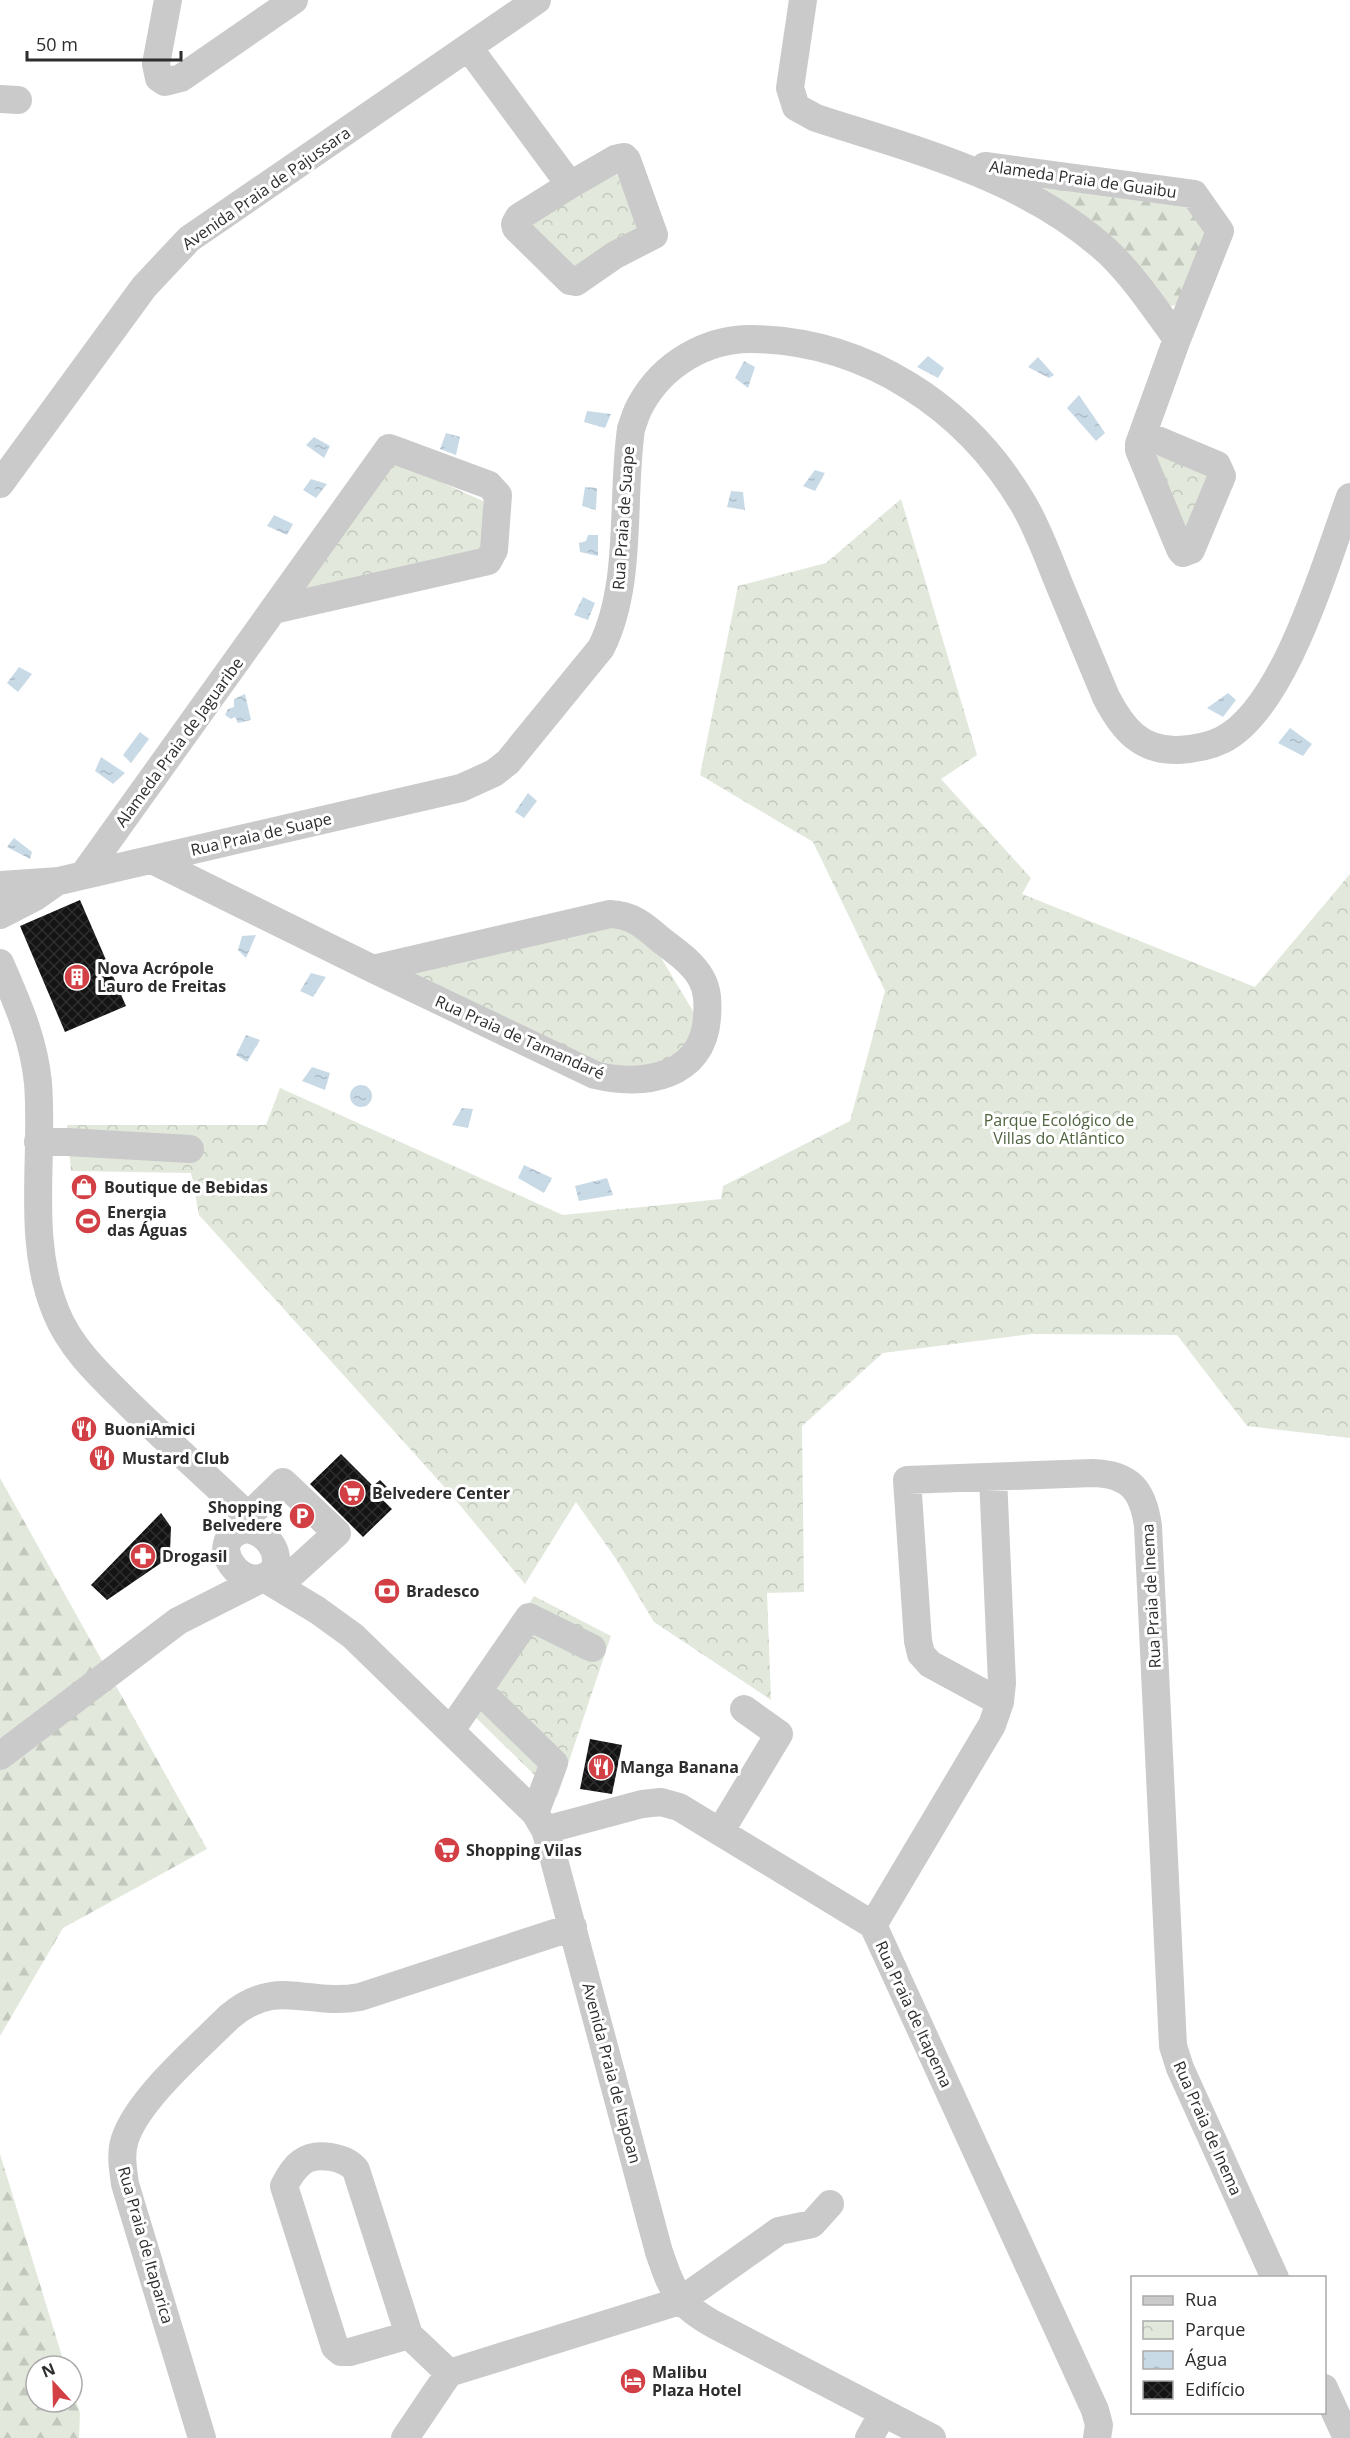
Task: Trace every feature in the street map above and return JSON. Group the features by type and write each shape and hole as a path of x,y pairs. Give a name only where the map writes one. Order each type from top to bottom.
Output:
{"street":[{"path":"168,0 156,64 159,78 165,82 181,78 294,0"},
{"name":"Avenida Praia de Pajussara","path":"0,484 144,287 189,239 537,0"},
{"name":"Alameda Praia de Guaibu","path":"803,0 790,88 796,106 816,118 954,162 997,180 1087,234 1130,276 1177,339"},
{"path":"469,48 570,185"},
{"path":"624,157 654,235 615,255 581,280 570,281 515,224 519,217 570,185 615,159 624,157"},
{"name":"Alameda Praia de Guaibu","path":"954,162 1194,194 1220,231 1177,339 1143,434"},
{"name":"Rua Praia de Suape","path":"0,885 72,878 152,860 461,788 494,773 508,762 601,648 611,628 621,561 627,455 631,429 640,404 660,378 685,357 713,344 743,338 784,339 829,348 874,365 910,385 944,409 1004,473 1024,505 1116,717 1131,735 1150,746 1173,750 1197,749 1224,739 1244,723 1265,698 1302,629 1350,497"},
{"name":"Alameda Praia de Jaguaribe","path":"72,878 273,610 389,448 489,485 498,495 494,550 488,561 273,610"},
{"name":"Rua Praia de Tamandaré","path":"152,860 373,969 596,1075 609,1078 671,1074 684,1066 695,1054 706,1028 708,1003 706,990 695,968 638,920 624,914 610,914 373,969"},
{"name":"Rua Praia de Suape","path":"0,915 72,878"},
{"path":"0,963 27,1028 34,1053 38,1085 38,1237 44,1280 56,1314 73,1344 107,1382 267,1540 275,1553 273,1572"},
{"path":"38,1142 190,1149"},
{"path":"178,1451 219,1515 228,1560 239,1572 252,1580 273,1572"},
{"name":"Rua Praia de Inema","path":"1000,1702 930,1664 921,1654 918,1641 908,1480 1108,1474 1122,1478 1132,1485 1146,1511 1173,2046 1180,2068 1275,2276"},
{"path":"873,1924 992,1725 1000,1702 1002,1683 993,1477"},
{"path":"0,1756 178,1621 273,1572 337,1533 283,1482 249,1523 226,1543 226,1551 210,1586 178,1621"},
{"name":"Avenida Praia de Itapoan","path":"273,1572 328,1596 353,1636 540,1821 573,1927 659,2252 680,2301 715,2325 883,2413 916,2434"},
{"path":"450,1730 529,1617 592,1648"},
{"path":"479,1690 554,1763 540,1821"},
{"path":"720,1832 779,1734 744,1709"},
{"name":"Rua Praia de Itapema","path":"540,1821 661,1802 679,1807 873,1924 1095,2410 1099,2425 1097,2438"},
{"name":"Rua Praia de Itaparica","path":"202,2438 125,2184 121,2161 124,2141 133,2119 148,2100 229,2017 241,2006 260,1997 279,1994 341,2001 360,1997 573,1927"},
{"path":"409,2335 350,2352 341,2352 335,2347 284,2186 301,2162 319,2157 344,2160 351,2163 356,2170 409,2335 449,2373"},
{"path":"405,2438 449,2373 680,2301 779,2231 812,2224 831,2204"},
{"path":"1326,2392 1347,2438"},
{"path":"869,2438 883,2413"}],"green space":[{"path":"613,166 642,233 573,272 524,223"},
{"path":"1006,179 1187,197 1215,231 1188,301 1168,307"},
{"path":"1146,451 1212,476 1184,543"},
{"path":"392,460 483,501 483,552 293,596"},
{"name":"Parque Ecológico de Villas do Atlântico","path":"901,499 977,755 941,779 1031,878 1022,894 1255,987 1350,874 1350,1438 1247,1426 1177,1335 1031,1334 883,1353 802,1426 804,1592 767,1593 771,1700 654,1622 616,1559 576,1502 525,1584 449,1492 199,1215 191,1173 71,1171 67,1125 266,1125 280,1088 563,1215 721,1199 723,1186 850,1121 885,991 813,842 700,775 738,586 826,563"},
{"path":"616,923 654,946 696,1016 693,1046 673,1066 595,1068 393,973"},
{"path":"0,1478 207,1849 63,1928 0,2036"},
{"path":"534,1596 611,1636 557,1797 462,1704"},
{"path":"0,2154 61,2354 24,2354 24,2414 80,2414 79,2438 0,2438"}],"water":[{"path":"928,356 944,368 938,378 917,367"},
{"path":"1038,357 1054,375 1049,378 1028,367"},
{"path":"744,361 755,367 748,388 735,378"},
{"path":"1079,395 1105,433 1096,441 1067,408"},
{"path":"587,411 611,414 605,428 584,422"},
{"path":"446,433 460,437 456,455 440,449"},
{"path":"314,437 330,446 324,458 306,445"},
{"path":"815,470 825,473 815,491 803,486"},
{"path":"311,479 327,484 316,498 303,490"},
{"path":"585,487 597,488 596,510 582,506"},
{"path":"731,491 743,492 745,510 727,507"},
{"path":"274,515 293,524 287,535 267,526"},
{"path":"588,535 598,535 598,556 580,552 579,543 586,541"},
{"path":"583,597 595,603 588,620 574,615"},
{"path":"19,667 32,674 18,692 7,683"},
{"path":"1228,693 1236,700 1223,717 1207,708"},
{"path":"245,694 251,720 238,723 235,717 231,719 225,715 228,709 234,707 234,699"},
{"path":"1290,728 1312,744 1303,756 1278,743"},
{"path":"140,732 149,739 131,763 123,755"},
{"path":"101,757 125,773 113,784 95,771"},
{"path":"528,793 537,801 524,818 515,812"},
{"path":"14,838 32,852 30,859 7,847"},
{"path":"256,935 246,958 238,950 242,936"},
{"path":"311,973 326,977 313,997 300,991"},
{"path":"246,1035 260,1040 247,1062 236,1055"},
{"path":"312,1067 330,1073 325,1090 302,1081"},
{"path":"361,1085 369,1088 372,1096 369,1104 361,1107 353,1104 350,1096 353,1088"},
{"path":"462,1108 473,1109 468,1128 452,1125"},
{"path":"524,1165 552,1178 544,1193 518,1178"},
{"path":"607,1178 613,1195 579,1201 575,1186"}],"building":[{"name":"Nova Acrópole Lauro de Freitas","path":"80,900 126,1006 65,1032 20,926"},
{"name":"Belvedere Center","path":"341,1454 373,1486 380,1480 389,1489 380,1497 392,1509 363,1537 310,1484"},
{"name":"Drogasil","path":"161,1513 171,1527 170,1552 164,1561 107,1600 91,1585"},
{"name":"Manga Banana","path":"590,1739 622,1745 612,1794 580,1789"}],"place":[{"name":"Nova Acrópole Lauro de Freitas","path":"77,977"},
{"name":"Boutique de Bebidas","path":"84,1187"},
{"name":"Energia das Águas","path":"88,1221"},
{"name":"BuoniAmici","path":"84,1429"},
{"name":"Mustard Club","path":"102,1458"},
{"name":"Belvedere Center","path":"352,1493"},
{"name":"Shopping Belvedere","path":"302,1516"},
{"name":"Drogasil","path":"143,1556"},
{"name":"Bradesco","path":"387,1591"},
{"name":"Manga Banana","path":"601,1767"},
{"name":"Shopping Vilas","path":"447,1850"},
{"name":"Malibu Plaza Hotel","path":"633,2381"}]}
